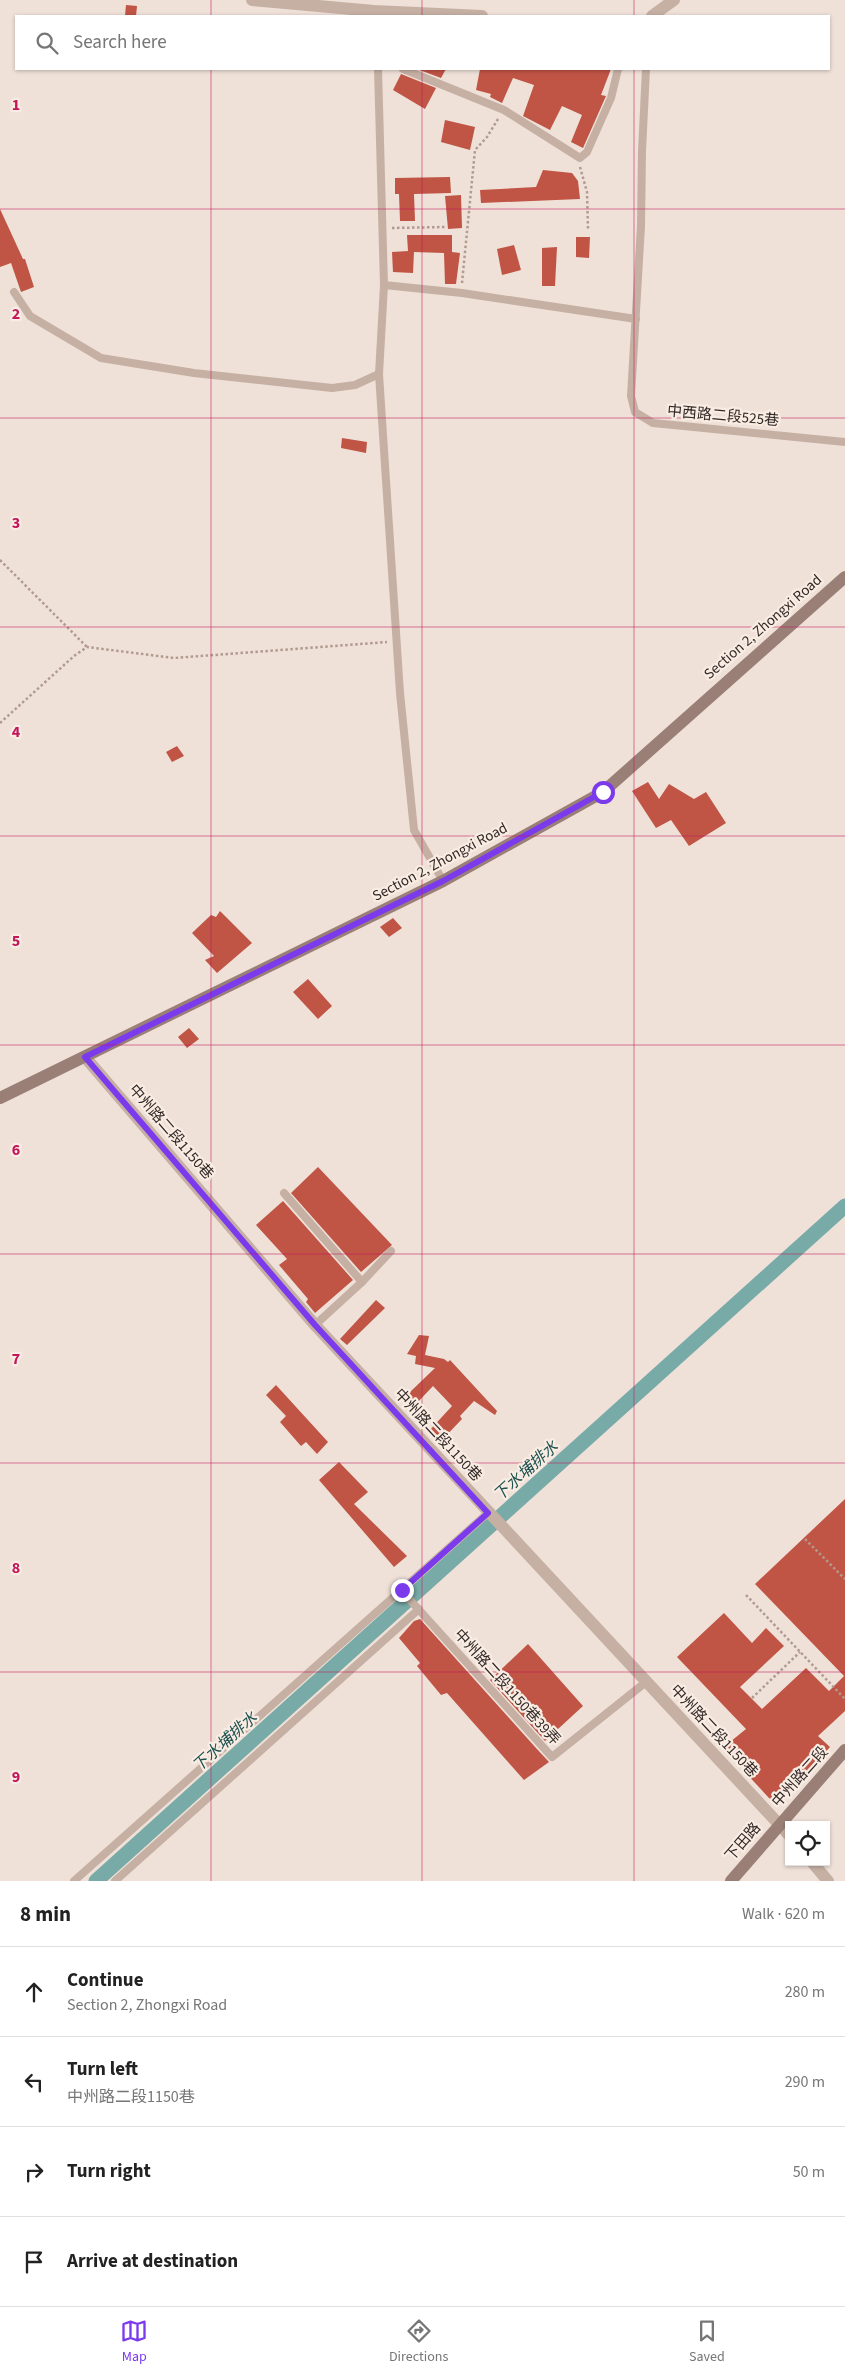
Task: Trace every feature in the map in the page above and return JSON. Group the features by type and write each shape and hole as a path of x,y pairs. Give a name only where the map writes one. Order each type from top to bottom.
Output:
{"street":[{"path":"252,0 375,13 446,15"},
{"path":"653,15 674,0"},
{"name":"Section 2, Zhongxi Road","path":"0,1098 443,881 603,792 845,577"},
{"name":"中州路二段1150巷","path":"85,1057 315,1325 785,1831"},
{"name":"中州路二段","path":"779,1824 845,1750"},
{"name":"下田路","path":"731,1881 779,1824"},
{"path":"815,1866 828,1881"}],"lane":[{"path":"378,70 384,285 379,374 396,641 414,830 443,881"},
{"path":"405,70 504,110 580,158 587,152 607,106 618,70"},
{"name":"中西路二段525巷","path":"646,70 642,151 642,226 631,396 635,412 654,423 845,442"},
{"path":"384,285 462,294 636,319"},
{"path":"14,292 30,316 101,358 194,372 332,388 355,385 379,374"},
{"path":"284,1194 362,1282"},
{"path":"315,1325 362,1282 391,1251"},
{"path":"74,1881 488,1513"},
{"name":"中州路二段1150巷39弄","path":"402,1590 552,1757 646,1682"},
{"path":"115,1881 419,1609"}],"path":[{"path":"462,294 463,260 475,150 487,137 504,110"},
{"path":"580,158 580,173 587,192 588,229"},
{"path":"382,228 445,227"},
{"path":"0,560 87,647 174,658 396,641"},
{"path":"0,723 74,656 87,647"},
{"path":"805,1539 845,1579"},
{"path":"746,1595 845,1699"},
{"path":"752,1698 800,1652"}],"building":[{"path":"126,5 137,6 136,15 125,15"},
{"path":"420,70 445,70 441,78"},
{"path":"480,70 611,70 601,95 606,96 583,148 571,142 582,115 562,106 550,130 523,116 534,85 513,78 502,103 490,97 491,94 476,90"},
{"path":"401,74 436,88 425,109 393,90"},
{"path":"445,120 475,127 470,150 441,142"},
{"path":"543,170 572,173 578,181 580,199 481,203 480,190 536,187"},
{"path":"450,177 451,193 414,194 415,221 400,221 399,194 395,194 395,178"},
{"path":"461,195 462,228 448,229 445,196"},
{"path":"0,209 23,259 25,259 34,287 21,292 11,263 0,267"},
{"path":"407,235 452,235 452,252 460,253 456,284 445,284 444,253 414,252 413,273 393,272 392,252 408,251"},
{"path":"576,237 590,237 589,258 576,257"},
{"path":"514,245 521,270 502,275 497,249"},
{"path":"557,247 555,286 542,286 542,248"},
{"path":"342,438 367,442 366,453 341,448"},
{"path":"177,746 184,756 172,762 166,752"},
{"path":"648,782 659,799 669,784 694,799 706,792 726,823 689,846 671,820 656,828 632,791"},
{"path":"220,911 252,943 217,973 205,960 214,956 192,933 211,915 216,917"},
{"path":"393,918 402,928 389,937 380,927"},
{"path":"308,979 332,1006 318,1019 293,992"},
{"path":"189,1028 199,1039 187,1048 178,1037"},
{"path":"318,1167 392,1245 361,1272 291,1193"},
{"path":"283,1201 353,1280 315,1313 306,1302 308,1299 279,1265 287,1259 256,1225"},
{"path":"376,1300 385,1308 347,1345 340,1339"},
{"path":"419,1335 429,1336 425,1355 444,1359 448,1362 450,1360 497,1411 495,1415 474,1401 460,1416 462,1419 441,1441 429,1431 452,1406 433,1386 416,1404 408,1394 435,1368 415,1364 416,1356 407,1354"},
{"path":"276,1385 328,1442 317,1454 306,1442 301,1446 280,1422 286,1416 266,1395"},
{"path":"339,1462 368,1492 354,1504 407,1556 394,1567 319,1480"},
{"path":"845,1499 845,1711 818,1736 830,1747 780,1804 769,1798 744,1771 747,1769 725,1746 746,1729 677,1657 724,1613 752,1643 766,1628 784,1646 740,1687 762,1709 806,1668 829,1691 844,1676 755,1584"},
{"path":"420,1619 549,1762 524,1780 447,1693 441,1695 417,1666 420,1663 399,1638 414,1621"},
{"path":"528,1644 583,1706 545,1741 490,1680"}],"waterway":[{"name":"下水埔排水","path":"96,1881 845,1206"}],"route":[{"path":"402,1590 488,1513 315,1325 85,1057 443,881 603,792"}]}
